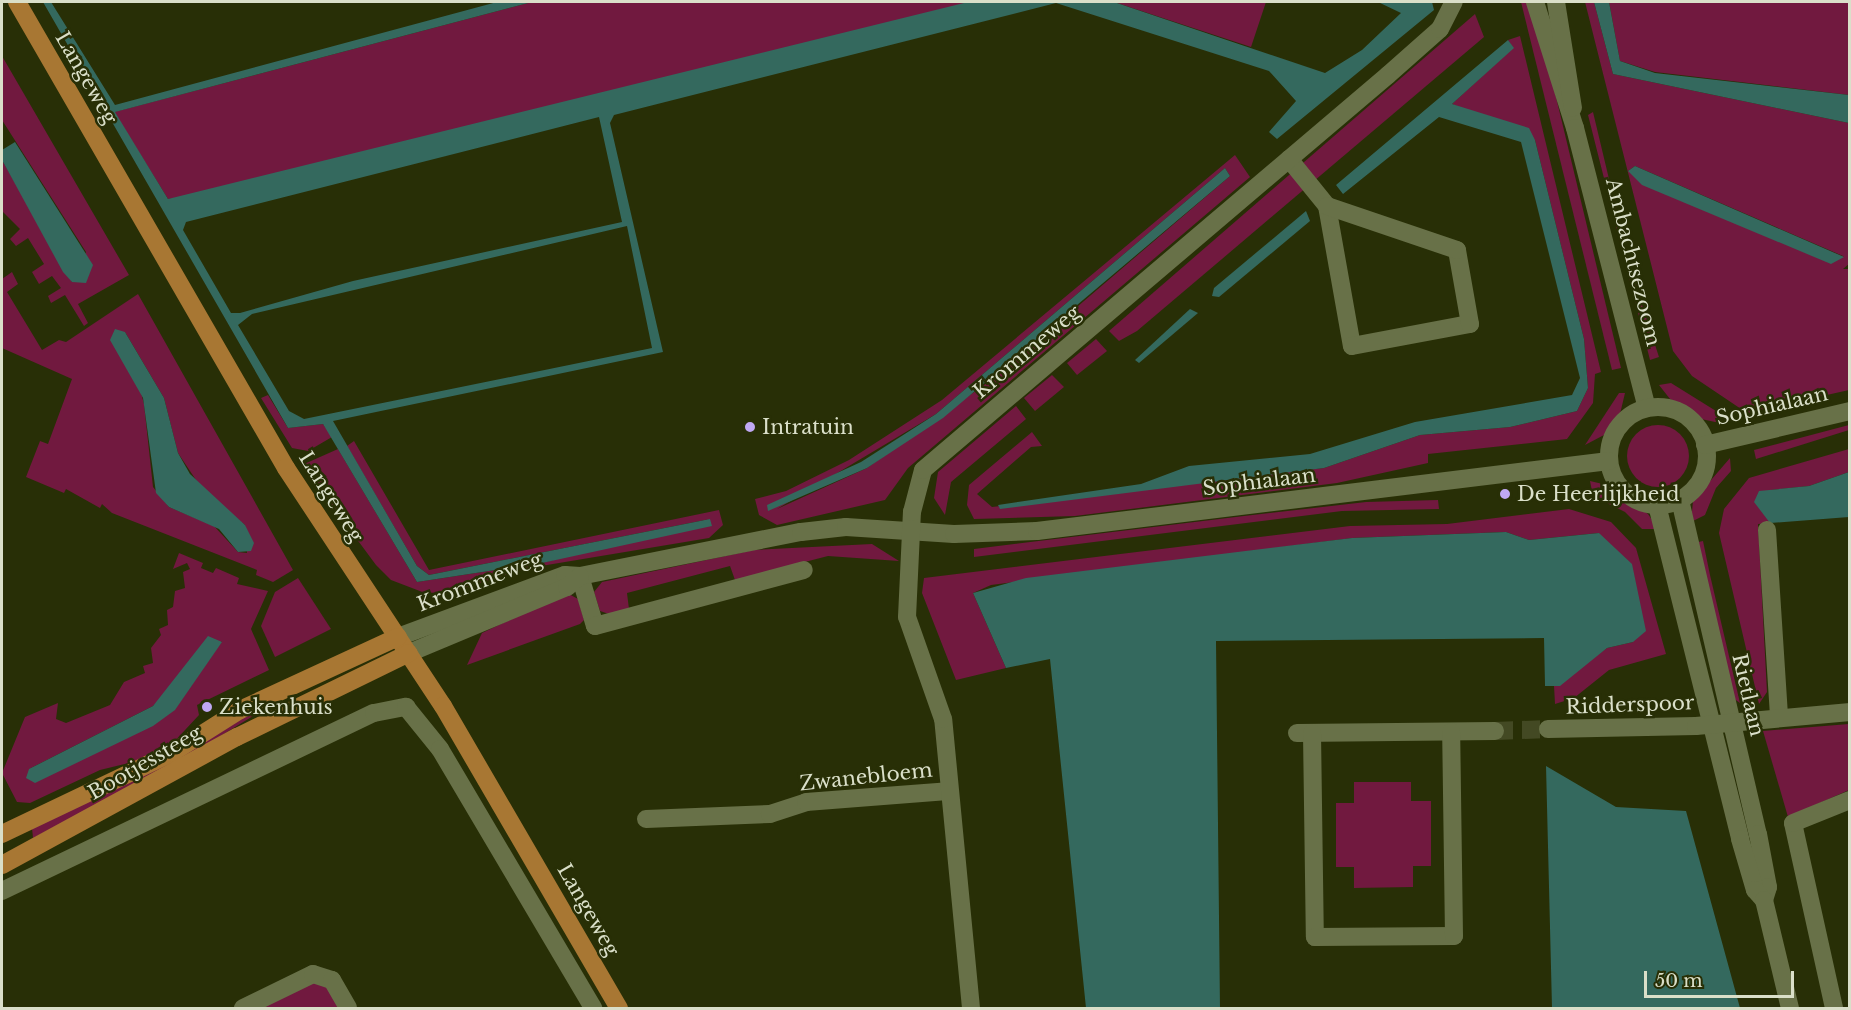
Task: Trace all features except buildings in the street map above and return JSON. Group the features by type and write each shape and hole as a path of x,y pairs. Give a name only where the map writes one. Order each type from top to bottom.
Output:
{"main road":[{"name":"Langeweg","path":"17,2 286,468 409,653 619,1008"},
{"name":"Bootjessteeg","path":"2,834 172,753 240,710 398,637"},
{"name":"Bootjessteeg","path":"2,865 237,737 409,653"}],"street":[{"name":"Krommeweg","path":"398,637 509,591 565,574 580,576 801,532 914,530 916,488 933,460 1440,29 1454,2"},
{"name":"Ambachtsezoom","path":"1535,2 1575,128 1647,408"},
{"name":"Ambachtsezoom","path":"1556,2 1575,128"},
{"path":"1289,159 1327,206 1352,346 1470,324 1457,250 1327,206"},
{"path":"1647,408 1683,414 1705,445 1704,473 1680,500 1657,505 1622,490 1609,460 1618,427 1647,408"},
{"name":"Sophialaan","path":"1705,445 1850,411"},
{"name":"Sophialaan","path":"914,530 1037,531 1609,460"},
{"name":"Rietlaan","path":"1680,500 1722,724 1740,839 1755,890 1764,900 1790,1008"},
{"name":"Rietlaan","path":"1657,505 1722,724"},
{"name":"Zwanebloem","path":"914,530 907,617 938,695 970,1008"},
{"path":"1767,530 1779,718"},
{"path":"580,576 595,626 804,570"},
{"name":"Krommeweg","path":"409,653 567,587 580,576"},
{"path":"2,891 374,713 406,707 440,748 593,1008"},
{"name":"Ridderspoor","path":"1548,729 1722,724 1850,712"},
{"path":"1451,732 1454,936 1315,937 1305,733 1495,731"},
{"name":"Zwanebloem","path":"646,819 770,814 806,802 948,791"},
{"path":"1834,1008 1793,824 1850,801"},
{"path":"243,1008 313,974 332,980 348,1008"}],"shaded area":[{"path":"532,2 987,2 177,198 168,199 114,112"},
{"path":"1114,2 1266,2 1251,47"},
{"path":"1521,2 1531,2 1544,47 1621,368 1612,370"},
{"path":"1585,2 1594,2 1613,74 1849,123 1850,263 1843,269 1849,269 1849,390 1747,413 1692,376 1673,351","holes":["1635,166 1844,257 1628,171"]},
{"path":"1609,2 1849,2 1849,95 1655,72 1620,61"},
{"path":"1475,14 1484,37 1137,331 1119,341 1109,331"},
{"path":"1520,36 1601,372 1595,374 1593,403 1567,439 1428,454 1428,463 1337,483 1075,516 974,519 967,505 969,485 1032,432 1042,446 1031,447 977,494 992,507 1324,468 1420,435 1510,427 1577,411 1588,388 1584,339 1535,140 1452,104 1513,48 1508,40"},
{"path":"2,56 129,275 78,304 88,323 84,326 65,295 51,303 48,296 61,288 52,276 39,284 32,272 44,264 28,238 16,246 10,239 20,229 2,211 2,160 72,282 86,252 2,120"},
{"path":"1593,112 1631,271 1659,357 1650,360 1588,115"},
{"path":"1235,155 1250,177 908,468 885,500 777,525 759,515 755,499 786,491 849,460 942,400","holes":["1225,168 1230,176 994,378 867,468 777,509 936,414"]},
{"path":"12,272 18,284 7,292 42,350 59,340 66,342 138,294 293,570 273,582 256,575 257,570 112,513 102,504 100,508 66,489 64,493 26,477 40,441 48,444 72,379 2,348 2,279","holes":["125,332 164,398 178,453 204,492 245,525 247,553 238,552 214,526 169,507 153,487 144,404"]},
{"path":"1096,339 1107,351 1077,375 1067,363"},
{"path":"1052,375 1064,387 1035,411 1024,398"},
{"path":"1671,383 1716,411 1720,423 1701,419 1670,399 1659,385"},
{"path":"1619,393 1625,393 1620,414 1604,435 1585,445"},
{"path":"268,395 288,428 323,424 332,437 308,451 292,448 261,398"},
{"path":"1016,406 1026,419 951,482 945,515 934,498 938,472"},
{"path":"1652,425 1664,425 1680,434 1687,444 1689,456 1687,468 1680,478 1664,487 1652,487 1641,482 1632,473 1627,462 1627,450 1632,439 1641,430"},
{"path":"1849,425 1849,430 1756,459 1754,450"},
{"path":"354,441 429,570 719,510 723,525 709,538 529,568 451,592 425,593 391,580 376,565 302,465 338,449 417,582 542,563 710,519 429,575 417,566 347,446"},
{"path":"1849,449 1849,472 1809,486 1771,490 1770,523 1758,524 1767,692 1759,704 1719,533 1724,509 1749,478"},
{"path":"1730,458 1731,471 1716,488 1705,515 1691,522 1693,501"},
{"path":"1590,481 1607,485 1648,514 1658,529 1642,529 1625,512 1593,496"},
{"path":"1438,500 1439,509 1342,511 974,557 974,549 1366,502"},
{"path":"1569,509 1611,522 1636,548 1666,654 1609,670 1574,698 1555,704 1554,686 1607,648 1633,642 1599,533 1529,540 1506,532 1352,538 991,585 973,593 1006,668 956,680 922,593 924,578 1350,526 1447,524"},
{"path":"1703,541 1740,703 1733,698 1694,543"},
{"path":"872,544 899,561 828,556 735,580 730,566 627,593 629,609 609,614 600,611 594,592 602,582 754,550"},
{"path":"179,553 203,563 201,568 213,573 216,568 239,578 237,584 268,591 251,629 269,670 197,705 199,715 172,744 141,760 100,770 30,803 17,802 2,773 25,717 58,703 56,719 66,723 110,705 124,682 145,673 143,666 153,663 151,648 161,635 159,629 168,625 167,610 173,607 175,591 185,588 183,572 190,569 187,563 173,569","holes":["222,641 175,709 29,769 153,706"]},
{"path":"298,578 331,629 275,657 261,626 275,592"},
{"path":"567,593 578,599 584,620 580,624 467,665 482,633"},
{"path":"251,712 253,716 175,764 33,838 32,828"},
{"path":"1849,724 1849,790 1788,817 1763,731"},
{"path":"1354,782 1411,782 1411,801 1431,801 1431,866 1413,866 1413,887 1354,888 1354,867 1336,867 1336,803 1354,803"},
{"path":"320,976 339,1008 256,1008"}],"water":[{"path":"43,2 51,2 115,105 497,2 532,2 115,112 168,199 964,3 1114,2 1325,73 1362,50 1401,13 1378,2 1432,2 1434,10 1277,139 1269,132 1296,101 1269,71 1056,3 614,115 610,123 663,352 333,421 417,566 429,575 710,519 712,526 542,563 417,582 323,424 288,428","holes":["599,117 622,222 353,281 240,313 231,313 183,230 186,222","627,226 652,348 304,419 289,411 238,325 252,314"]},
{"path":"1594,2 1609,2 1620,61 1655,73 1849,95 1849,123 1613,74"},
{"path":"1508,40 1514,48 1452,104 1529,128 1535,140 1584,339 1588,388 1577,411 1510,427 1420,435 1324,468 1000,509 998,505 1141,484 1189,466 1310,454 1415,422 1572,395 1580,378 1521,142 1439,117 1343,194 1336,185"},
{"path":"15,142 93,265 86,283 72,282 63,272 2,160 2,150"},
{"path":"1635,166 1844,257 1831,264 1642,185 1628,171"},
{"path":"1225,168 1230,176 943,418 867,468 768,511 767,505 861,462 936,414"},
{"path":"1306,211 1310,221 1219,297 1212,296 1214,288"},
{"path":"1190,309 1198,313 1139,363 1135,360"},
{"path":"115,329 125,332 164,398 178,453 190,474 245,525 254,543 251,551 238,552 219,529 169,507 156,493 143,398 110,340"},
{"path":"1849,472 1849,517 1770,523 1754,502 1759,491 1809,486"},
{"path":"1506,532 1529,540 1599,533 1632,564 1646,631 1633,642 1607,648 1560,686 1545,686 1544,638 1216,641 1220,1008 1086,1008 1050,659 1006,668 973,593 1026,578 1352,538"},
{"path":"208,636 222,642 175,710 153,726 35,783 26,778 29,769 153,706"},
{"path":"1546,766 1616,807 1686,811 1740,1008 1552,1008"}],"tunnel":[{"path":"1495,731 1548,729"}],"place":[{"name":"Intratuin","path":"750,427"},
{"name":"De Heerlijkheid","path":"1505,494"},
{"name":"Ziekenhuis","path":"207,707"}]}
